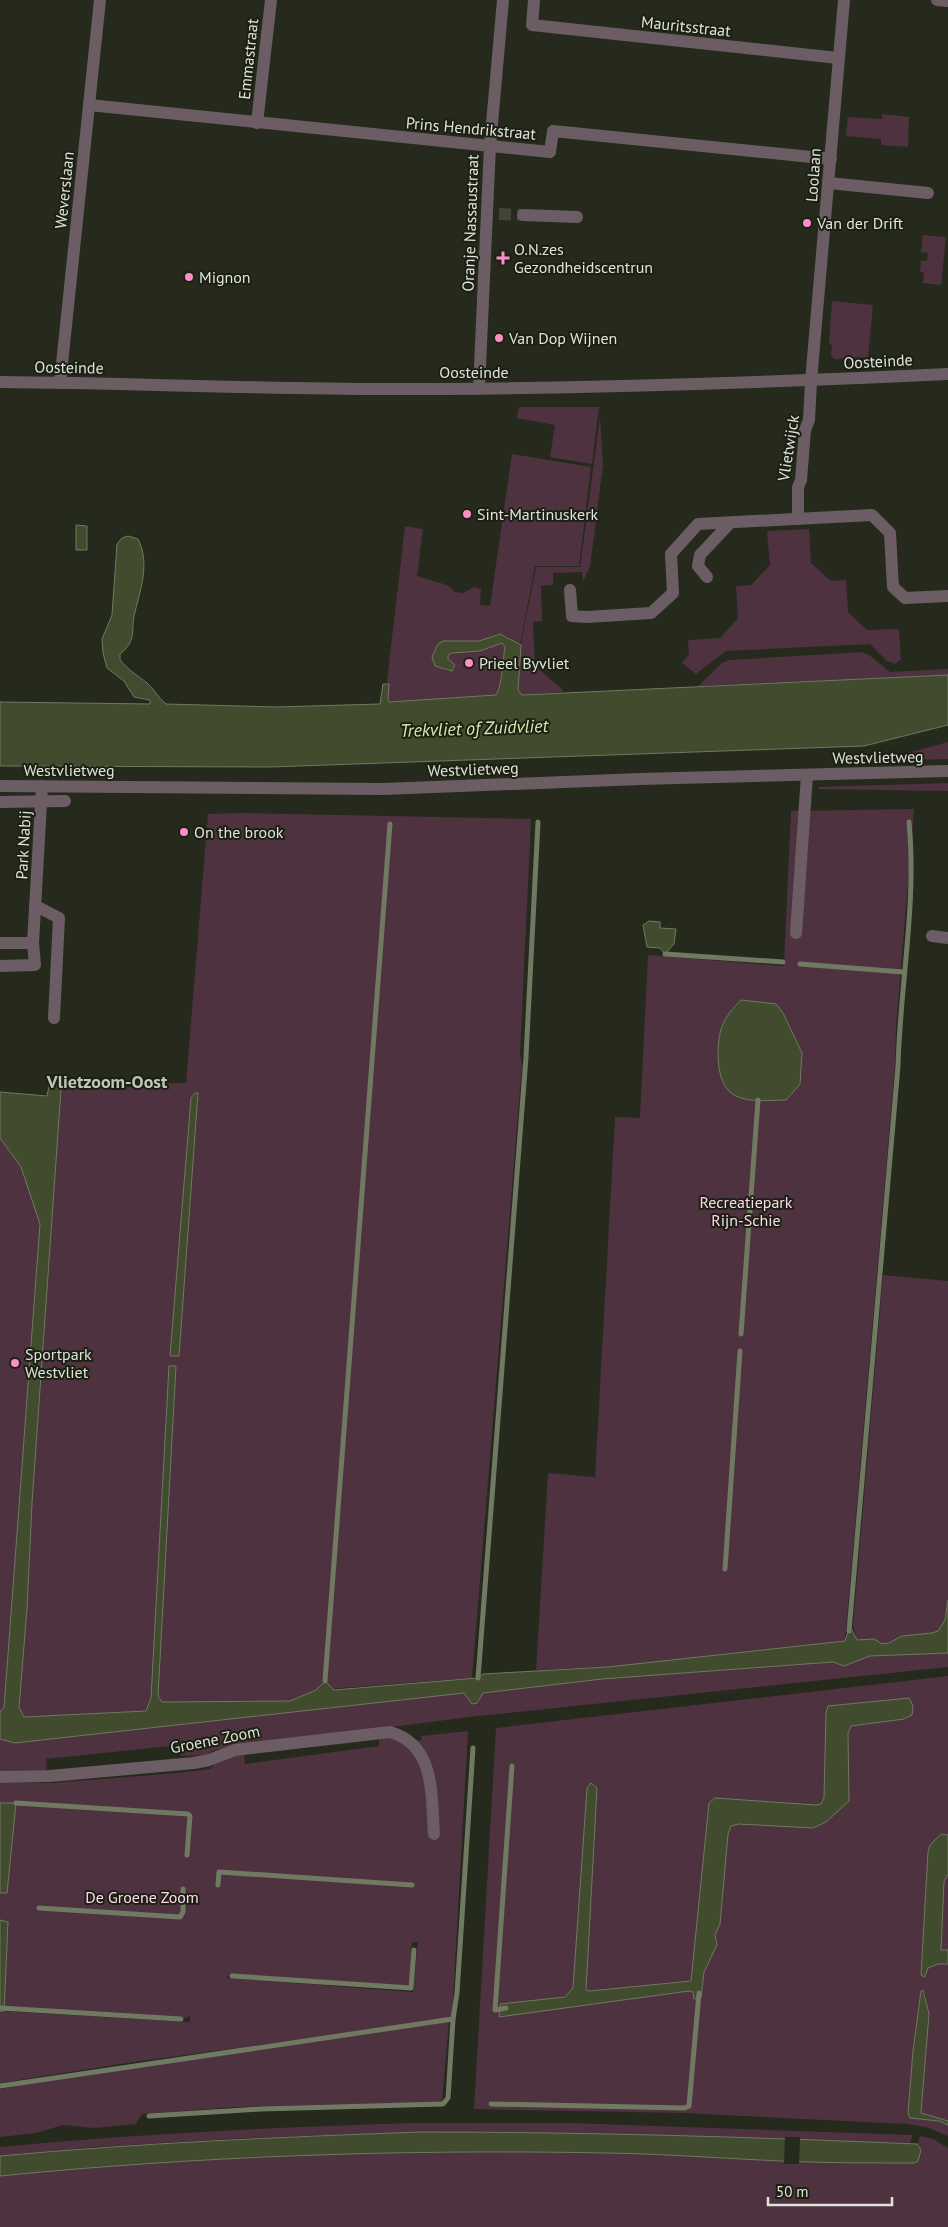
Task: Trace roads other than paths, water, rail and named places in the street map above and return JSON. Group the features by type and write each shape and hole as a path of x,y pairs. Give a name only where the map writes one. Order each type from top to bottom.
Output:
{"street":[{"name":"Weverslaan","path":"60,383 100,0"},
{"name":"Emmastraat","path":"257,122 271,0"},
{"name":"Oranje Nassaustraat","path":"479,388 493,214 490,146 503,0"},
{"name":"Mauritsstraat","path":"534,0 532,25 838,58"},
{"name":"Loolaan","path":"811,382 844,0"},
{"path":"937,0 948,1"},
{"name":"Prins Hendrikstraat","path":"89,105 550,152 553,131 831,159"},
{"path":"829,184 928,193"},
{"path":"523,215 577,217"},
{"name":"Oosteinde","path":"0,382 310,388 479,388 811,382 948,374"},
{"name":"Vlietwijck","path":"798,519 798,486 801,480 800,469 805,450 805,430 809,420 811,382"},
{"path":"570,590 572,616 587,617 651,613 673,593 671,554 698,524 872,515 890,532 893,587 905,598 948,596"},
{"path":"707,577 698,566 700,555 730,523"},
{"name":"Westvlietweg","path":"0,786 383,789 948,771"},
{"path":"796,933 808,775"},
{"name":"Park Nabij","path":"35,965 33,943 42,786"},
{"name":"Westvlietweg","path":"0,802 42,803 65,801"},
{"path":"36,906 59,918 54,1018"},
{"path":"932,936 948,938"},
{"path":"0,943 33,943"},
{"path":"0,966 57,965"},
{"name":"Groene Zoom","path":"0,1777 50,1776 194,1762 209,1760 235,1750 384,1732 406,1738 421,1754 428,1767 434,1834"}],"water":[{"path":"76,525 87,526 87,550 76,550"},
{"name":"Trekvliet of Zuidvliet","path":"128,536 138,539 142,548 144,566 131,639 126,649 120,654 120,660 129,670 149,685 166,704 276,707 380,704 383,684 389,684 389,702 496,695 501,679 505,647 502,643 480,651 448,655 448,659 455,665 452,671 435,666 432,657 438,644 443,641 479,641 500,634 521,645 518,690 522,695 948,675 948,725 864,746 270,767 0,766 0,702 150,704 150,700 134,697 124,681 107,668 103,653 102,639 112,615 117,544 122,538"},
{"path":"649,921 660,922 660,928 676,929 674,944 665,954 660,948 647,947 643,925"},
{"path":"741,1000 776,1004 783,1013 802,1053 800,1084 786,1100 748,1100 736,1096 724,1084 719,1066 719,1037 725,1021"},
{"path":"50,1081 60,1082 61,1090 19,1707 24,1717 146,1711 151,1698 169,1366 176,1366 158,1696 162,1702 290,1701 316,1690 325,1681 334,1690 478,1678 483,1674 608,1667 845,1641 850,1626 857,1640 874,1639 882,1644 889,1643 902,1636 938,1631 945,1620 948,1600 948,1653 870,1656 844,1666 833,1662 602,1679 483,1693 477,1703 472,1704 464,1693 15,1743 0,1739 0,1711 4,1708 40,1224 21,1167 0,1138 0,1092 47,1096"},
{"path":"195,1093 198,1093 179,1356 170,1356 191,1098"},
{"path":"909,1698 913,1706 912,1715 904,1719 851,1726 848,1733 849,1801 826,1822 813,1828 739,1824 731,1826 728,1834 720,1924 715,1935 717,1945 704,1972 701,1998 694,1999 693,1992 689,1991 499,2017 500,2004 565,1997 573,1988 587,1788 591,1783 597,1788 586,1990 691,1981 709,1803 715,1798 821,1804 824,1798 826,1713 828,1706"},
{"path":"0,1803 16,1803 7,1893 0,1893"},
{"path":"941,1834 948,1835 948,1874 944,1882 941,1950 948,1950 948,1964 938,1964 928,1968 925,1977 921,1975 928,1852 930,1845"},
{"path":"0,1920 8,1922 4,2011 0,2011"},
{"path":"923,1990 929,2014 921,2113 948,2121 948,2125 939,2121 910,2118 908,2113 913,2051 921,1991"},
{"path":"421,2132 793,2139 917,2144 921,2150 918,2161 914,2163 808,2162 631,2154 530,2152 378,2153 151,2163 0,2176 0,2156 210,2141"}],"waterway":[{"path":"478,1678 526,1057 538,822"},
{"path":"849,1631 910,913 911,852 909,822"},
{"path":"325,1681 390,824"},
{"path":"665,954 783,962"},
{"path":"800,964 903,972"},
{"path":"741,1334 758,1100"},
{"path":"725,1569 740,1351"},
{"path":"0,2086 453,2019 457,1993 473,1748"},
{"path":"506,2008 495,2010 512,1766"},
{"path":"16,1803 188,1814 190,1816 187,1855"},
{"path":"218,1885 219,1872 412,1885"},
{"path":"39,1908 180,1917 183,1912 183,1889"},
{"path":"232,1976 411,1988 414,1950"},
{"path":"491,2104 685,2108 689,2106 699,1993"},
{"path":"0,2008 181,2019"},
{"path":"149,2116 261,2109 443,2104 448,2098 453,2019"}],"tunnel":[{"path":"499,214 523,215"}],"place":[{"name":"Van der Drift","path":"807,223"},
{"name":"O.N.zes Gezondheidscentrun","path":"503,258"},
{"name":"Mignon","path":"189,277"},
{"name":"Van Dop Wijnen","path":"499,338"},
{"name":"Sint-Martinuskerk","path":"467,514"},
{"name":"Prieel Byvliet","path":"469,663"},
{"name":"On the brook","path":"184,832"},
{"name":"Sportpark Westvliet","path":"15,1363"}],"district":[{"name":"Vlietzoom-Oost","path":"107,1081"}],"park label":[{"name":"Recreatiepark Rijn-Schie","path":"746,1211"},
{"name":"De Groene Zoom","path":"142,1897"}]}
